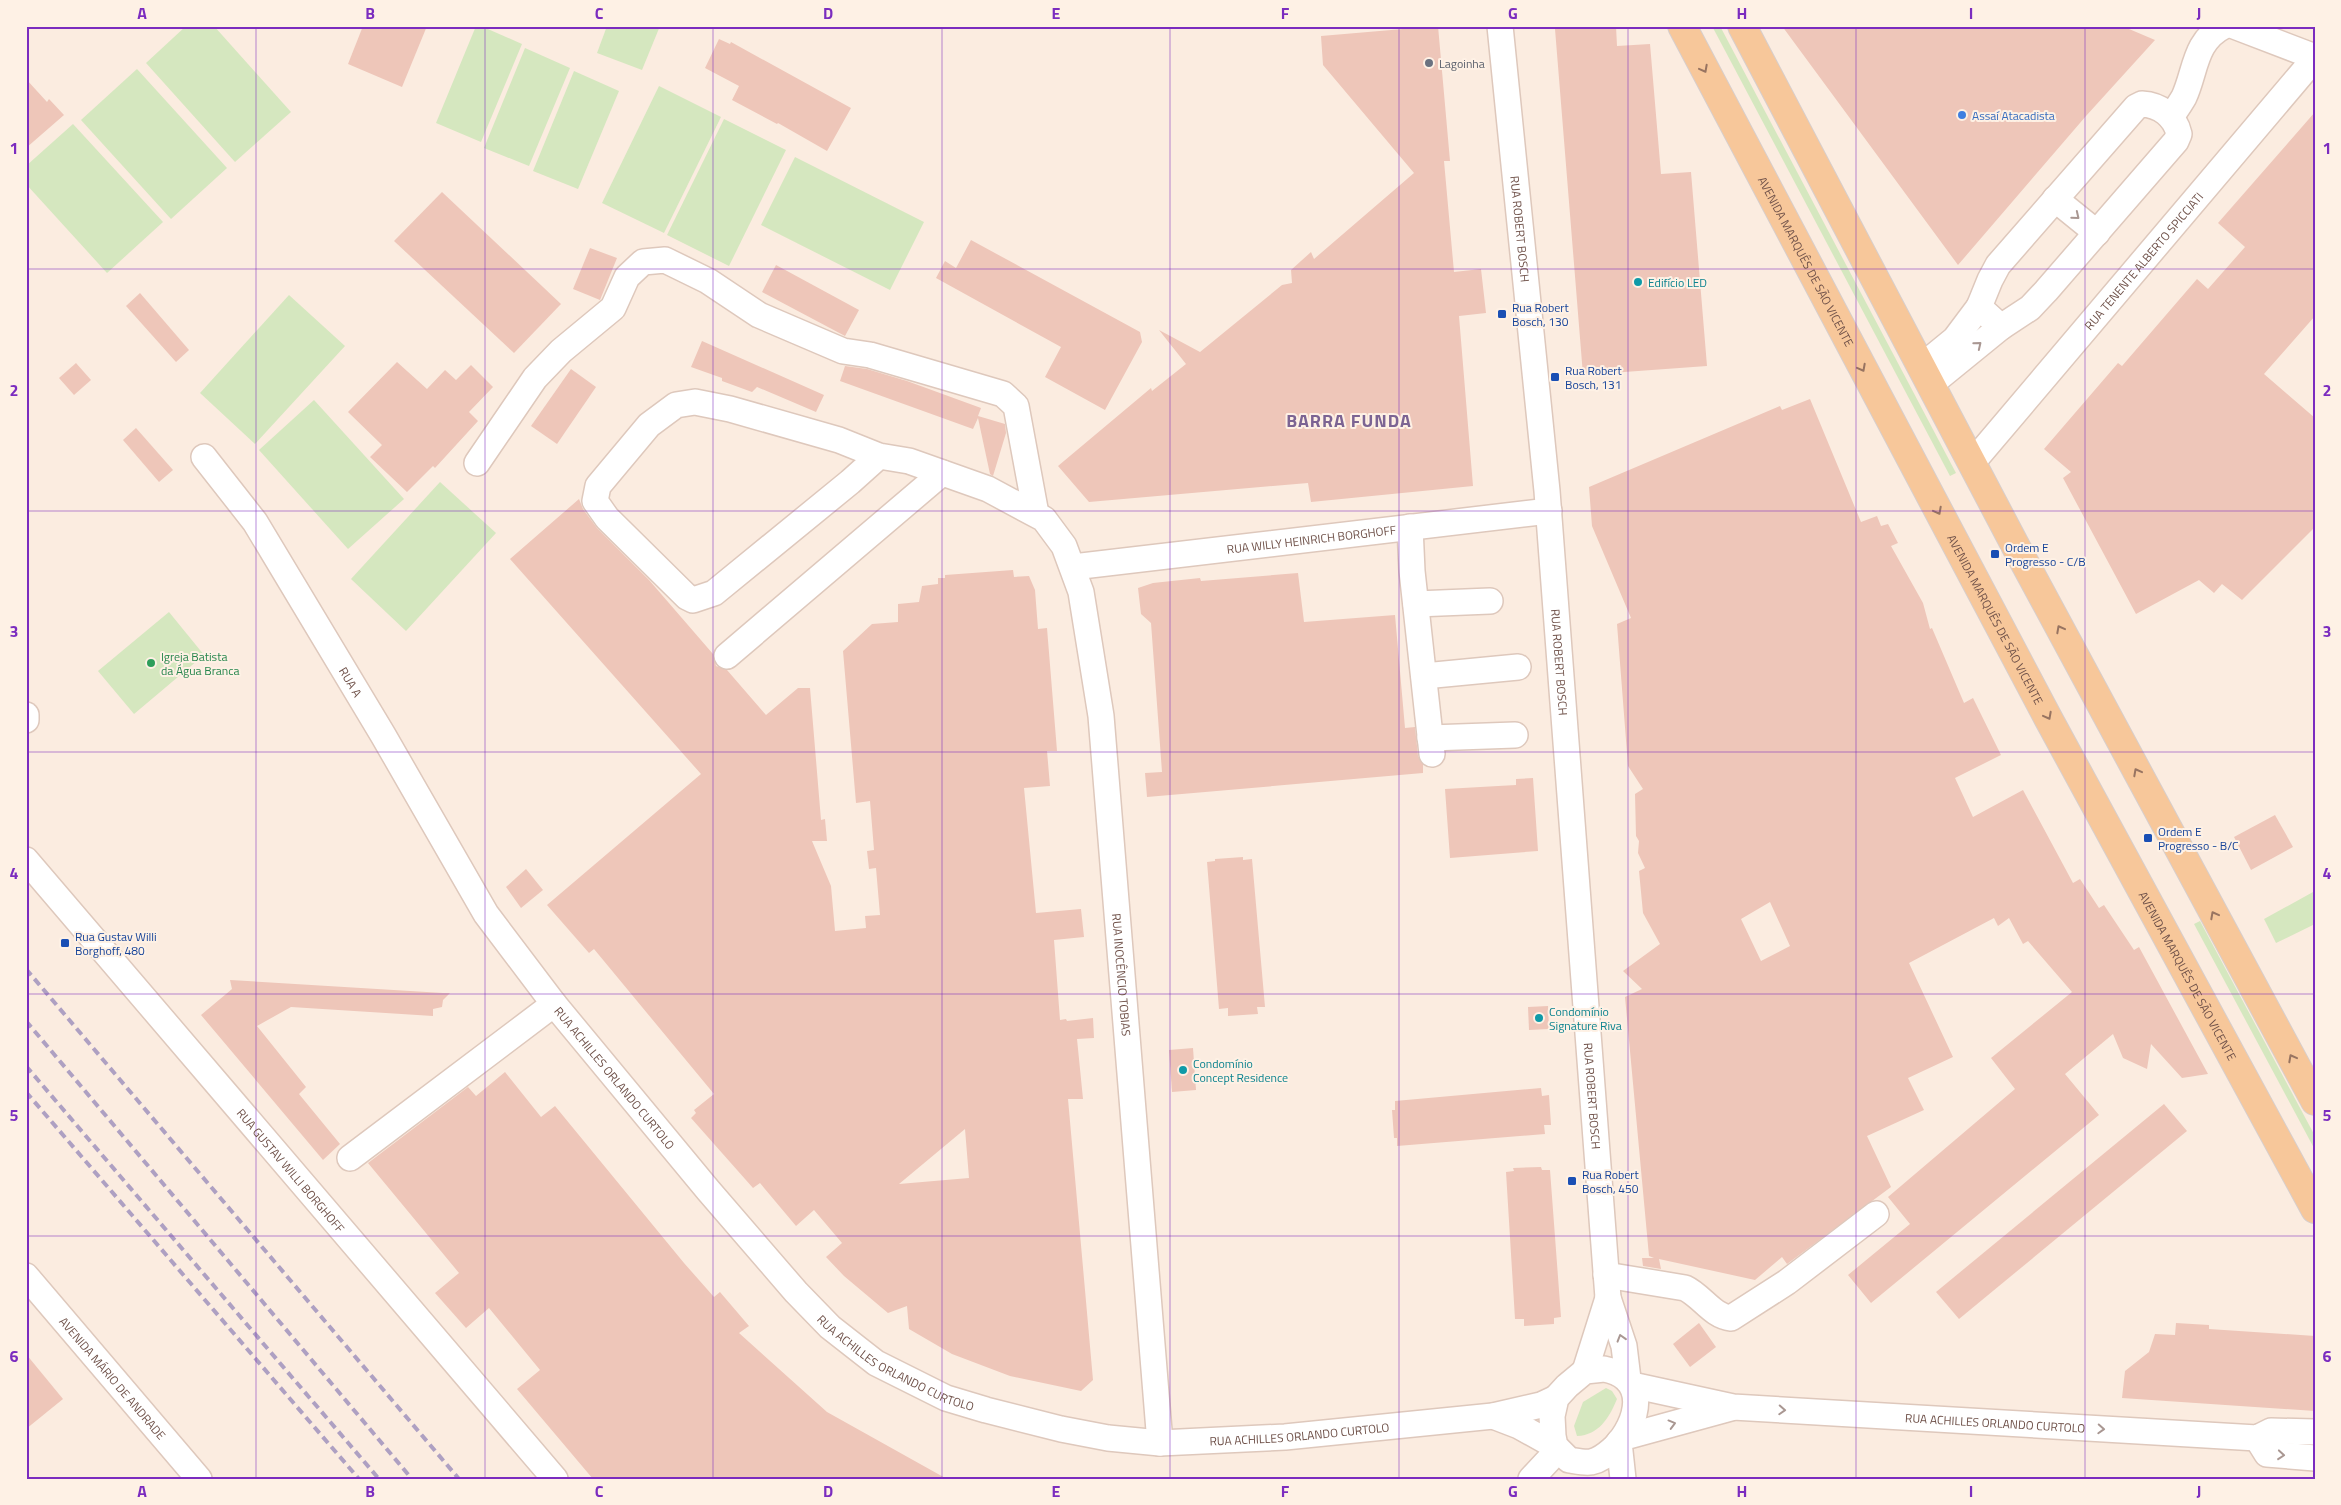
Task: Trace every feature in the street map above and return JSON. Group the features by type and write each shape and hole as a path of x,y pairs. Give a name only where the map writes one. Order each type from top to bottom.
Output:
{"main road":[{"name":"AVENIDA MARQUÊS DE SÃO VICENTE","path":"1682,26 2034,692 2315,1209"},
{"path":"1742,26 1972,463 2315,1101"}],"street":[{"name":"RUA ROBERT BOSCH","path":"1500,26 1549,512 1607,1286 1624,1346 1630,1382"},
{"path":"2162,111 2202,26"},
{"path":"2162,111 2184,96 2202,47 2212,32 2224,26"},
{"path":"2234,26 2315,58"},
{"name":"RUA TENENTE ALBERTO SPICCIATI","path":"1972,463 2315,58"},
{"path":"2142,104 2162,111 2179,134 2176,141 2097,233 2030,308 1927,375 1979,307 1998,265 2136,107 2142,104"},
{"path":"2055,199 2097,233"},
{"path":"477,463 535,378 561,351 613,308 627,277 643,262 665,260 708,281 759,315 843,351 870,355 1003,394 1016,406 1040,516"},
{"path":"1979,307 2001,327"},
{"path":"879,456 714,593 693,600 687,597 607,518 595,501 598,486 649,425 676,405 695,402 730,409 839,440 879,456 909,461 1001,494 1040,516"},
{"name":"RUA A","path":"204,457 255,522 383,735 486,914"},
{"path":"727,656 942,473"},
{"name":"RUA WILLY HEINRICH BORGHOFF","path":"1073,567 1549,512"},
{"name":"RUA INOCÊNCIO TOBIAS","path":"1040,516 1064,546 1081,592 1101,716 1160,1443"},
{"path":"1410,527 1431,746 1515,734"},
{"path":"1416,604 1490,601"},
{"path":"1424,676 1518,666"},
{"path":"26,715 26,720"},
{"name":"RUA GUSTAV WILLI BORGHOFF","path":"26,860 555,1479"},
{"name":"RUA ACHILLES ORLANDO CURTOLO","path":"486,914 554,1004 708,1190 796,1292 830,1327 876,1363 946,1398 1061,1429 1108,1438 1160,1443 1285,1436 1493,1416 1541,1406 1556,1398"},
{"path":"350,1158 554,1004"},
{"path":"1607,1286 1685,1288 1695,1292 1721,1317 1731,1318 1787,1282 1876,1214"},
{"name":"AVENIDA MÁRIO DE ANDRADE","path":"26,1276 199,1479"},
{"name":"RUA ROBERT BOSCH","path":"1585,1371 1607,1286"},
{"path":"1604,1369 1616,1371 1630,1382 1636,1409 1632,1425 1615,1454 1592,1462 1561,1452 1552,1416 1556,1398 1567,1386 1585,1371 1604,1369"},
{"name":"RUA ACHILLES ORLANDO CURTOLO","path":"1630,1382 1733,1407 2257,1438 2271,1431 2315,1432"},
{"name":"RUA ACHILLES ORLANDO CURTOLO","path":"1615,1454 1733,1407"},
{"name":"RUA ACHILLES ORLANDO CURTOLO","path":"1493,1416 1519,1426 1561,1452"},
{"path":"2257,1438 2267,1454 2315,1458"},
{"path":"1531,1479 1561,1452"},
{"path":"1535,1479 1561,1452"},
{"path":"1615,1454 1622,1479"}],"green space":[{"path":"186,26 214,26 291,112 235,162 146,63"},
{"path":"476,26 481,26 522,44 481,142 436,123"},
{"path":"607,26 660,26 642,70 597,53"},
{"path":"1712,26 1720,26 1956,473 1950,476"},
{"path":"525,48 570,68 529,166 484,148"},
{"path":"137,69 227,168 171,219 81,120"},
{"path":"574,71 619,91 578,189 533,171"},
{"path":"659,86 721,117 664,233 602,203"},
{"path":"724,119 786,150 729,266 667,235"},
{"path":"73,124 163,222 107,273 26,184 26,166"},
{"path":"795,157 924,222 890,290 761,225"},
{"path":"289,295 345,346 255,444 200,393"},
{"path":"314,400 404,499 348,549 259,450"},
{"path":"440,482 496,533 406,631 351,579"},
{"name":"Igreja Batista da Água Branca","path":"169,612 204,655 134,714 98,671"},
{"path":"2313,892 2315,924 2276,943 2264,919"},
{"path":"2200,921 2315,1136 2315,1150 2194,924"},
{"path":"1606,1388 1612,1391 1617,1399 1607,1419 1597,1429 1585,1435 1577,1436 1574,1426 1583,1402"}],"building":[{"path":"363,26 427,26 402,87 348,64"},
{"path":"1438,26 1450,161 1444,161 1454,272 1481,269 1486,313 1459,316 1473,486 1311,502 1308,483 1089,502 1058,466 1151,388 1152,391 1186,364 1159,330 1200,352 1282,285 1292,283 1291,270 1311,252 1314,259 1414,173 1323,65 1321,36"},
{"name":"Edifício LED","path":"1616,26 1617,46 1650,44 1661,174 1691,172 1707,366 1583,375 1555,29"},
{"path":"1782,26 2122,26 2155,40 2086,116 1958,265"},
{"path":"719,39 730,44 731,42 851,108 827,151 732,100 739,86 705,68"},
{"path":"26,79 47,102 49,99 64,115 26,148"},
{"path":"2315,112 2315,316 2264,374 2315,418 2315,527 2242,600 2222,584 2214,593 2199,580 2136,614 2063,478 2071,472 2044,449 2118,363 2122,366 2197,279 2208,289 2245,247 2218,223"},
{"path":"442,192 561,304 514,353 394,241"},
{"path":"971,240 1140,332 1142,342 1105,410 1045,377 1061,347 936,278 945,261 956,268"},
{"path":"590,248 617,258 600,300 573,289"},
{"path":"776,265 859,310 845,336 762,292"},
{"path":"140,293 189,350 176,362 126,306"},
{"path":"702,341 824,395 816,412 757,387 752,392 722,381 722,378 691,367"},
{"path":"397,362 427,389 445,370 456,380 471,365 493,387 469,412 478,421 435,468 433,466 407,492 370,457 382,445 348,412"},
{"path":"76,363 91,380 74,395 59,378"},
{"path":"845,366 867,369 907,381 981,408 978,416 1005,424 1006,433 993,476 990,474 978,418 973,429 840,381"},
{"path":"571,369 596,387 557,444 531,426"},
{"path":"1810,399 1861,522 1877,516 1881,526 1888,524 1898,543 1891,546 1923,603 1930,629 1932,628 1964,703 1973,698 2001,755 1955,778 1973,817 2023,790 2073,883 2080,879 2099,908 2104,905 2134,950 2139,947 2208,1074 2182,1078 2151,1044 2147,1069 2123,1058 2113,1034 2065,1074 2099,1115 1871,1303 1848,1275 1910,1224 1888,1197 2015,1089 1991,1058 2072,992 2028,941 2023,944 2009,918 1998,926 1994,918 1909,963 1953,1057 1908,1078 1924,1110 1867,1136 1891,1187 1787,1264 1782,1257 1755,1280 1659,1259 1661,1269 1643,1266 1642,1258 1654,1258 1649,1256 1625,997 1642,989 1623,971 1660,944 1643,913 1639,871 1645,868 1638,853 1639,841 1636,836 1635,794 1643,789 1628,766 1617,624 1631,618 1592,526 1589,487 1780,406 1782,410","holes":["1770,902 1790,946 1761,961 1741,919"]},
{"path":"136,428 173,470 159,482 123,440"},
{"path":"579,499 583,509 597,528 649,580 713,654 716,666 727,670 766,715 798,688 810,688 821,820 825,819 827,841 812,841 831,886 835,931 866,928 865,916 880,915 876,868 869,869 867,851 874,850 870,801 856,803 843,651 872,624 898,622 898,604 919,602 922,586 938,584 938,578 945,578 945,575 1013,570 1014,577 1029,576 1035,590 1038,629 1047,628 1057,751 1047,751 1050,786 1024,788 1036,913 1081,909 1084,937 1054,940 1060,1020 1093,1018 1094,1038 1077,1039 1083,1099 1068,1099 1093,1380 1081,1391 1010,1376 952,1354 909,1329 907,1306 888,1313 844,1276 826,1257 842,1243 814,1210 796,1226 760,1183 753,1188 691,1118 696,1113 694,1110 714,1094 594,949 589,953 547,905 701,774 510,559","holes":["965,1129 969,1178 899,1184"]},
{"path":"1298,573 1304,622 1395,615 1405,728 1415,727 1418,756 1423,764 1423,773 1147,797 1145,773 1162,772 1151,623 1141,614 1138,588 1153,583 1200,578 1201,581"},
{"path":"1533,778 1538,851 1450,858 1445,789 1516,785 1516,779"},
{"path":"2275,815 2293,847 2251,870 2234,837"},
{"path":"1243,857 1243,860 1252,859 1265,1007 1257,1007 1258,1014 1228,1016 1228,1008 1219,1009 1207,862 1215,861 1215,859"},
{"path":"526,869 543,890 521,908 506,887"},
{"path":"230,980 450,993 443,1000 442,1007 433,1009 433,1016 291,1007 257,1026 306,1087 299,1094 340,1144 323,1160 201,1015 232,989"},
{"name":"Condomínio Signature Riva","path":"1548,1006 1549,1029 1529,1030 1528,1007"},
{"name":"Condomínio Concept Residence","path":"1193,1048 1196,1090 1172,1092 1169,1050"},
{"path":"505,1072 541,1117 555,1106 684,1263 714,1297 720,1292 749,1326 739,1333 827,1412 947,1479 593,1479 517,1389 540,1370 489,1308 466,1328 435,1293 459,1273 368,1163 468,1087 476,1096"},
{"path":"1541,1088 1542,1096 1549,1095 1551,1125 1544,1125 1545,1134 1397,1146 1397,1138 1394,1138 1392,1110 1395,1110 1395,1101"},
{"path":"2164,1104 2187,1131 1959,1319 1936,1292"},
{"path":"1541,1167 1542,1170 1550,1170 1561,1317 1554,1318 1554,1324 1524,1326 1524,1319 1515,1319 1506,1172 1514,1171 1513,1168"},
{"path":"1699,1323 1716,1347 1690,1367 1673,1344"},
{"path":"2176,1323 2209,1325 2209,1329 2315,1336 2315,1411 2122,1398 2125,1371 2149,1352 2155,1334 2175,1335"},
{"path":"26,1354 63,1399 26,1429"}],"railway":[{"path":"26,969 459,1479"},
{"path":"26,1021 412,1479"},
{"path":"26,1066 379,1479"},
{"path":"26,1092 359,1479"}],"place":[{"name":"Lagoinha","path":"1429,63"},
{"name":"Assaí Atacadista","path":"1962,115"},
{"name":"Edifício LED","path":"1638,282"},
{"name":"Rua Robert Bosch, 130","path":"1502,314"},
{"name":"Rua Robert Bosch, 131","path":"1555,377"},
{"name":"Ordem E Progresso - C/B","path":"1995,554"},
{"name":"Igreja Batista da Água Branca","path":"151,663"},
{"name":"Ordem E Progresso - B/C","path":"2148,838"},
{"name":"Rua Gustav Willi Borghoff, 480","path":"65,943"},
{"name":"Condomínio Signature Riva","path":"1539,1018"},
{"name":"Condomínio Concept Residence","path":"1183,1070"},
{"name":"Rua Robert Bosch, 450","path":"1572,1181"}],"district":[{"name":"BARRA FUNDA","path":"1349,420"}]}
